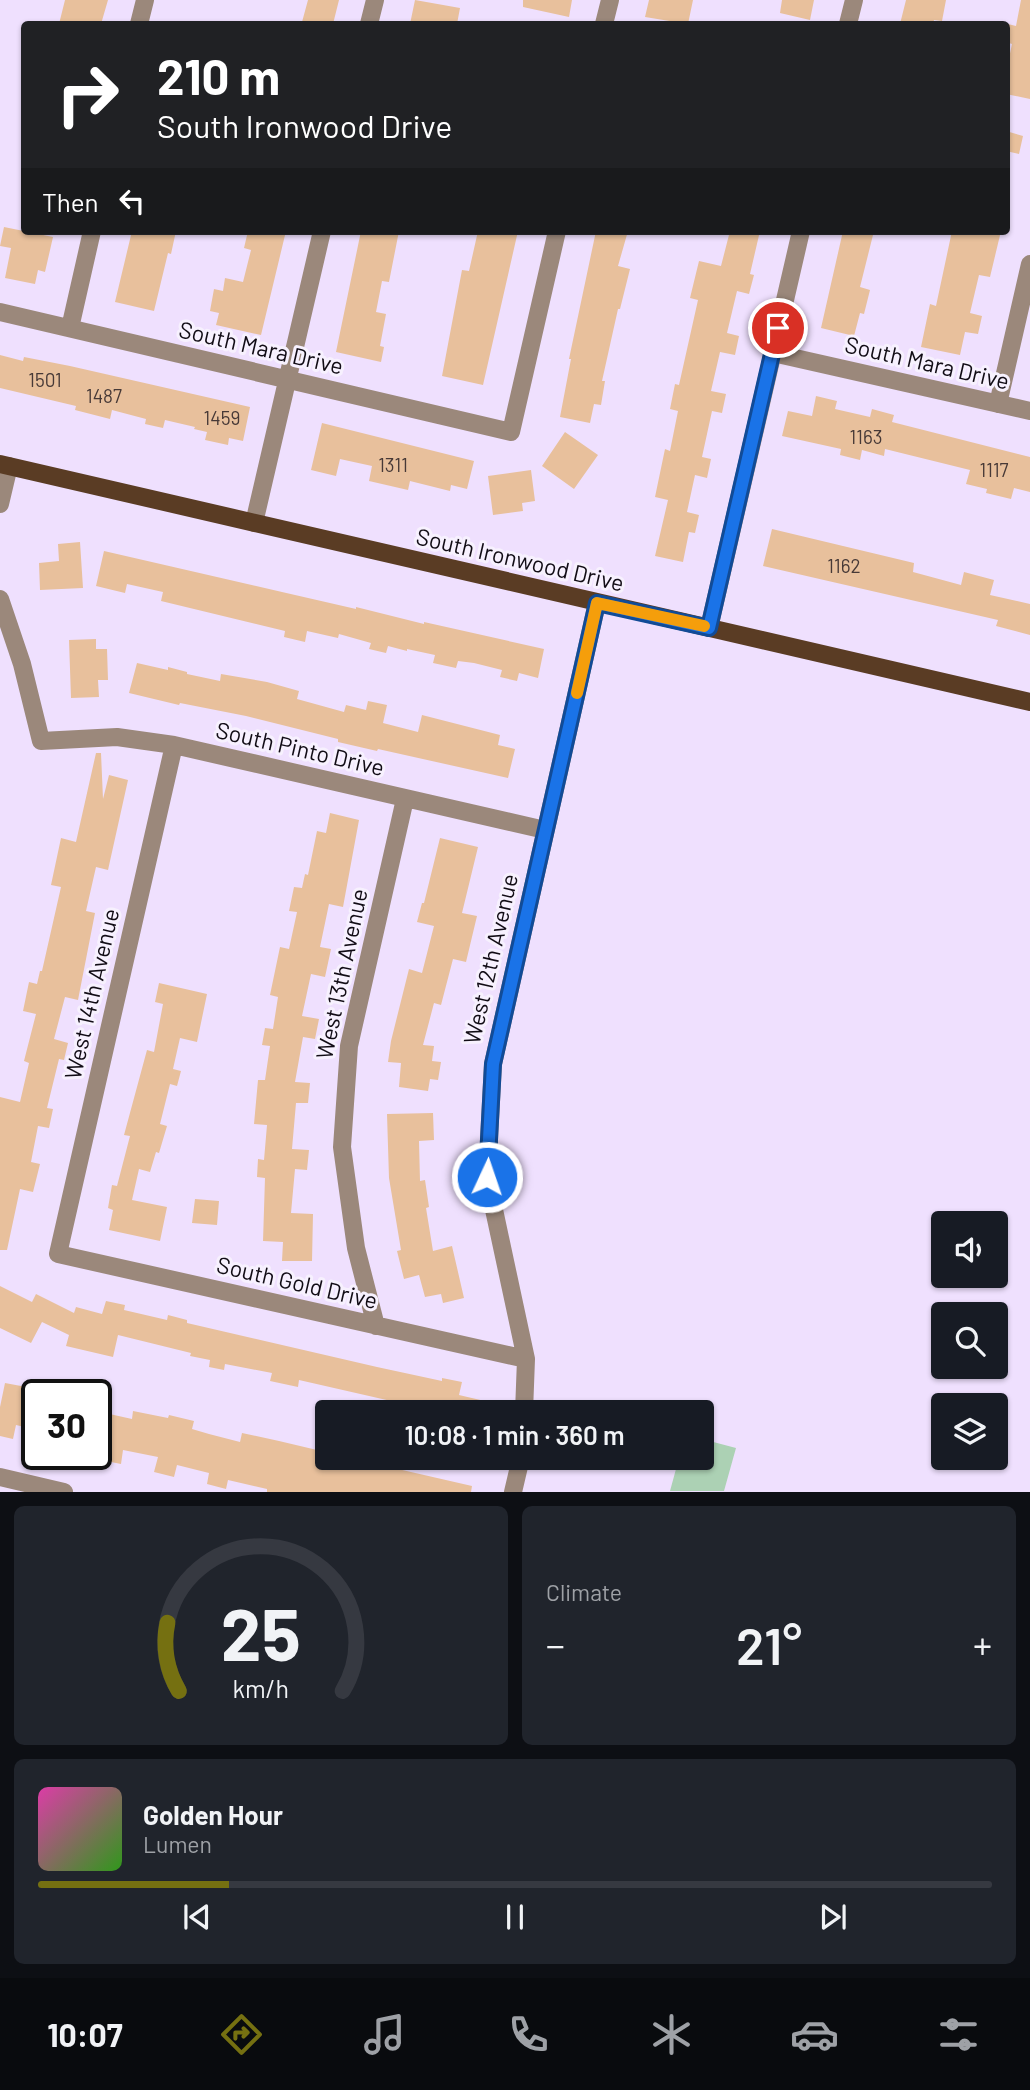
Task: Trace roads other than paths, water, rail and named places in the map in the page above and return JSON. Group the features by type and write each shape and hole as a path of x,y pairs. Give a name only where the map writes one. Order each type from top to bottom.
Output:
{"main road":[{"name":"South Ironwood Drive","path":"5,465 1030,702"}],"street":[{"path":"140,21 145,0"},
{"path":"370,21 374,0"},
{"path":"605,21 610,0"},
{"path":"849,21 854,0"},
{"path":"70,328 91,235"},
{"path":"254,523 321,235"},
{"name":"South Mara Drive","path":"0,312 511,432 556,235"},
{"path":"709,628 800,235"},
{"path":"998,404 1030,264"},
{"name":"South Mara Drive","path":"773,353 1030,411"},
{"path":"0,505 5,465"},
{"name":"South Pinto Drive","path":"0,598 22,664 41,741 117,737 174,745 545,830"},
{"name":"West 12th Avenue","path":"524,1400 526,1359 487,1177 493,1064 597,603"},
{"name":"West 14th Avenue","path":"58,1254 174,745"},
{"name":"West 13th Avenue","path":"376,1326 356,1248 342,1147 349,1045 405,799"},
{"name":"South Gold Drive","path":"58,1254 526,1359"},
{"path":"513,1492 518,1470"},
{"path":"0,1477 64,1492"}]}
